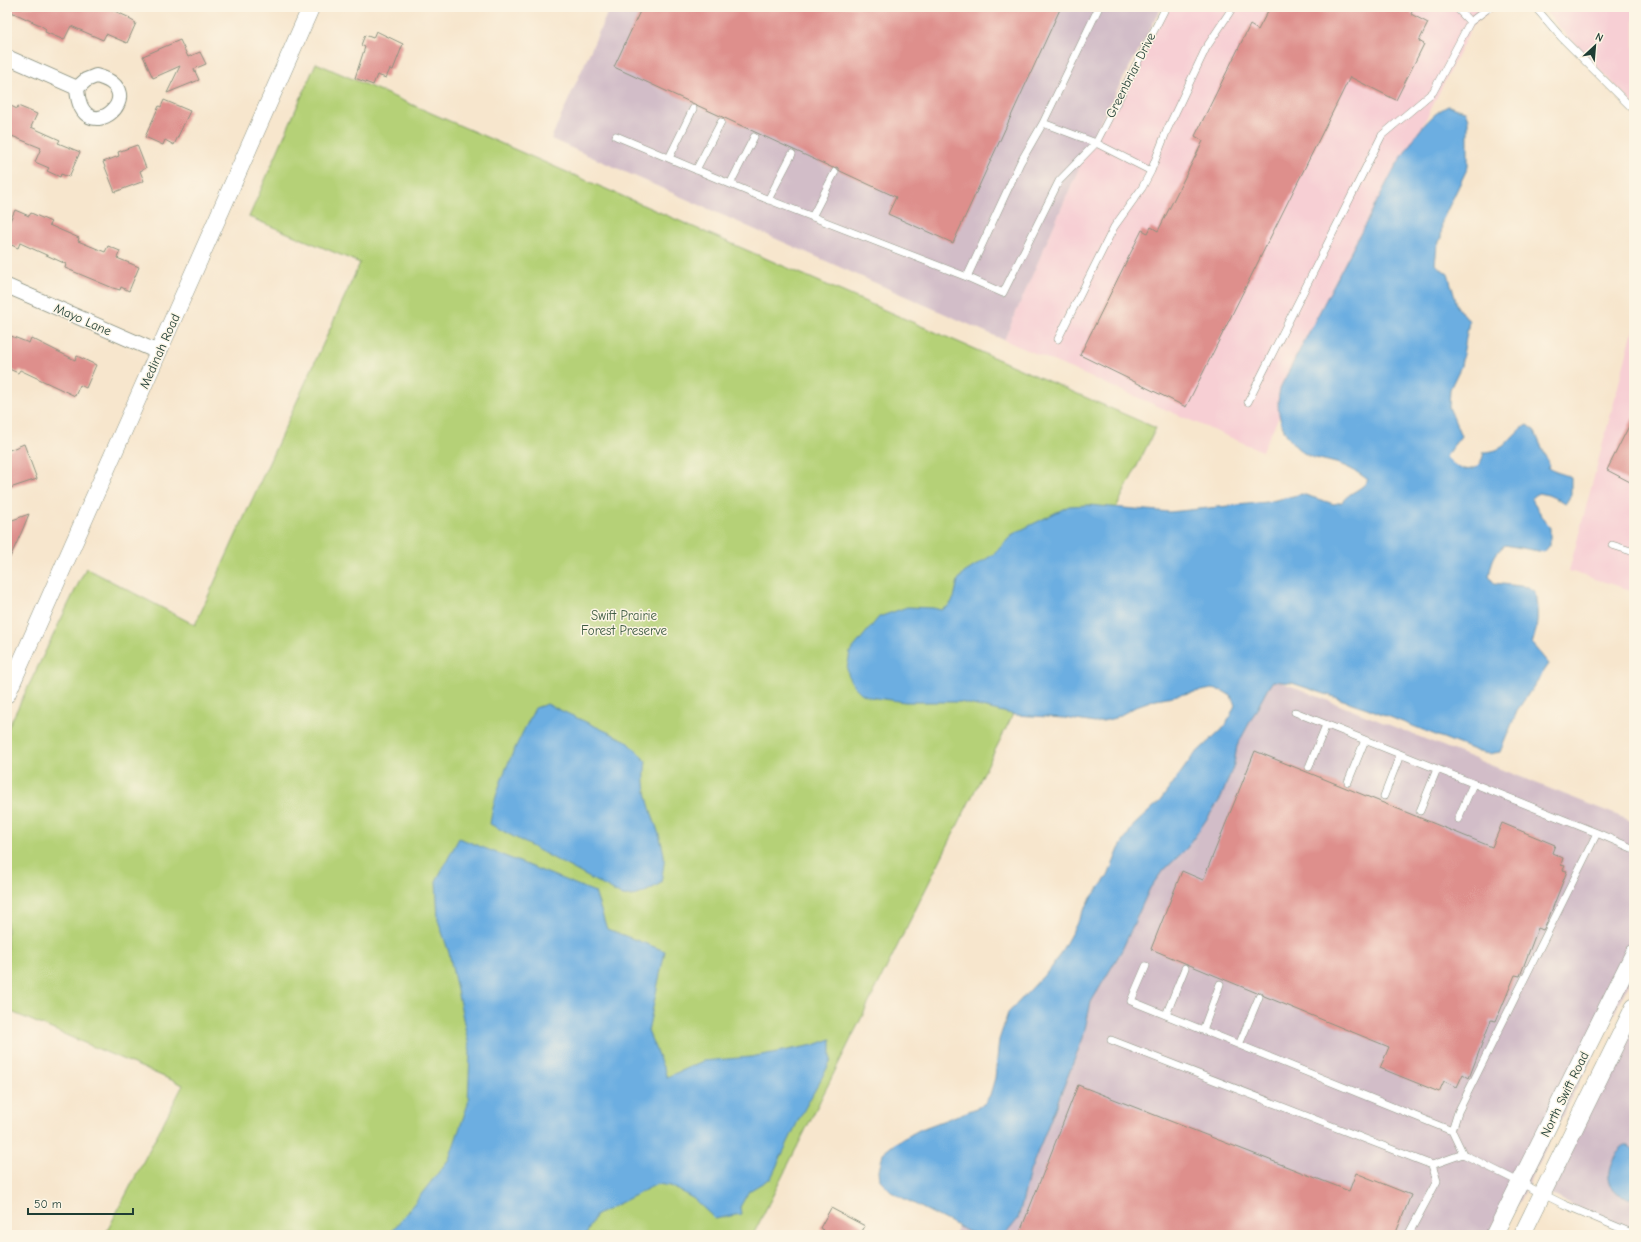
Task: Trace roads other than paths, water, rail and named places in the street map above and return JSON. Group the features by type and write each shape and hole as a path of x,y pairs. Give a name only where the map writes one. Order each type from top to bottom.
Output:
{"street":[{"name":"Medinah Road","path":"7,694 312,7"},
{"path":"7,57 77,88"},
{"name":"Mayo Lane","path":"7,286 158,352"},
{"name":"North Swift Road","path":"1494,1235 1634,953"},
{"name":"North Swift Road","path":"1522,1235 1634,1007"}],"lane":[{"path":"616,136 768,200 966,277 1020,163 1043,123 1099,7"},
{"name":"Greenbriar Drive","path":"966,277 1003,294 1059,181 1096,143 1166,7"},
{"path":"1058,339 1114,227 1142,188 1151,171 1167,130 1206,48 1233,7"},
{"path":"1456,7 1470,22"},
{"path":"1248,402 1382,135 1434,92 1470,22 1490,7"},
{"path":"1536,7 1566,42 1634,110"},
{"path":"669,158 693,109"},
{"path":"696,170 721,122"},
{"path":"1043,123 1096,143 1151,171"},
{"path":"730,184 754,137"},
{"path":"768,200 792,154"},
{"path":"812,217 835,172"},
{"path":"1612,545 1634,552"},
{"path":"1295,712 1634,849"},
{"path":"1309,767 1326,725"},
{"path":"1348,782 1365,740"},
{"path":"1384,796 1400,755"},
{"path":"1420,811 1437,769"},
{"path":"1458,819 1473,784"},
{"path":"1452,1131 1458,1112 1597,833"},
{"path":"1146,966 1131,1001 1452,1131 1463,1154 1520,1184 1634,1234"},
{"path":"1166,1015 1184,968"},
{"path":"1203,1030 1220,984"},
{"path":"1239,1045 1259,997"},
{"path":"1111,1040 1432,1166 1463,1154"},
{"path":"1408,1235 1437,1181 1432,1166"}],"water":[{"path":"1448,106 1465,111 1468,119 1468,167 1442,221 1441,238 1437,246 1435,264 1448,274 1458,308 1469,321 1461,366 1450,389 1449,407 1461,436 1446,457 1451,462 1463,469 1468,470 1474,468 1482,460 1484,452 1492,451 1503,446 1520,429 1527,425 1534,430 1550,466 1547,467 1571,478 1571,495 1566,503 1548,495 1538,493 1531,499 1550,528 1550,545 1544,552 1505,545 1495,555 1489,576 1494,583 1528,587 1535,592 1537,618 1536,630 1532,644 1549,664 1518,709 1500,752 1489,754 1479,752 1367,708 1292,683 1273,681 1237,746 1234,764 1221,798 1187,848 1161,873 1150,888 1122,950 1091,1002 1083,1038 1030,1171 1018,1219 1005,1235 977,1235 969,1232 893,1193 880,1180 879,1171 883,1153 897,1142 921,1129 977,1108 985,1103 990,1095 995,1078 999,1040 1008,1013 1052,967 1091,898 1108,876 1119,849 1133,826 1160,801 1193,756 1226,725 1235,705 1231,696 1223,691 1212,689 1156,699 1139,705 1115,718 1095,723 1064,718 1016,715 960,702 905,702 869,697 861,693 849,678 847,669 850,652 879,617 907,607 933,608 941,610 949,606 954,598 958,580 964,573 994,554 1013,534 1069,506 1088,505 1170,512 1267,502 1302,494 1334,504 1342,502 1348,495 1362,487 1368,480 1360,474 1342,465 1311,457 1294,445 1283,427 1280,417 1278,407 1281,386 1395,167 1424,125 1439,111"},
{"path":"547,704 627,741 646,761 645,787 647,799 664,855 661,883 638,895 623,896 490,824 497,794 514,750 535,708"},
{"path":"459,838 595,892 607,929 665,951 648,1031 667,1077 703,1061 751,1057 814,1045 831,1039 831,1061 798,1121 771,1178 749,1191 740,1207 741,1214 715,1219 694,1199 671,1186 657,1184 595,1216 586,1235 389,1235 449,1159 468,1104 470,1051 449,953 438,920 436,881"},
{"path":"1625,1146 1629,1146 1634,1150 1634,1199 1623,1197 1615,1191 1609,1178 1609,1171 1614,1157"}],"park label":[{"name":"Swift Prairie Forest Preserve","path":"624,622"}]}
